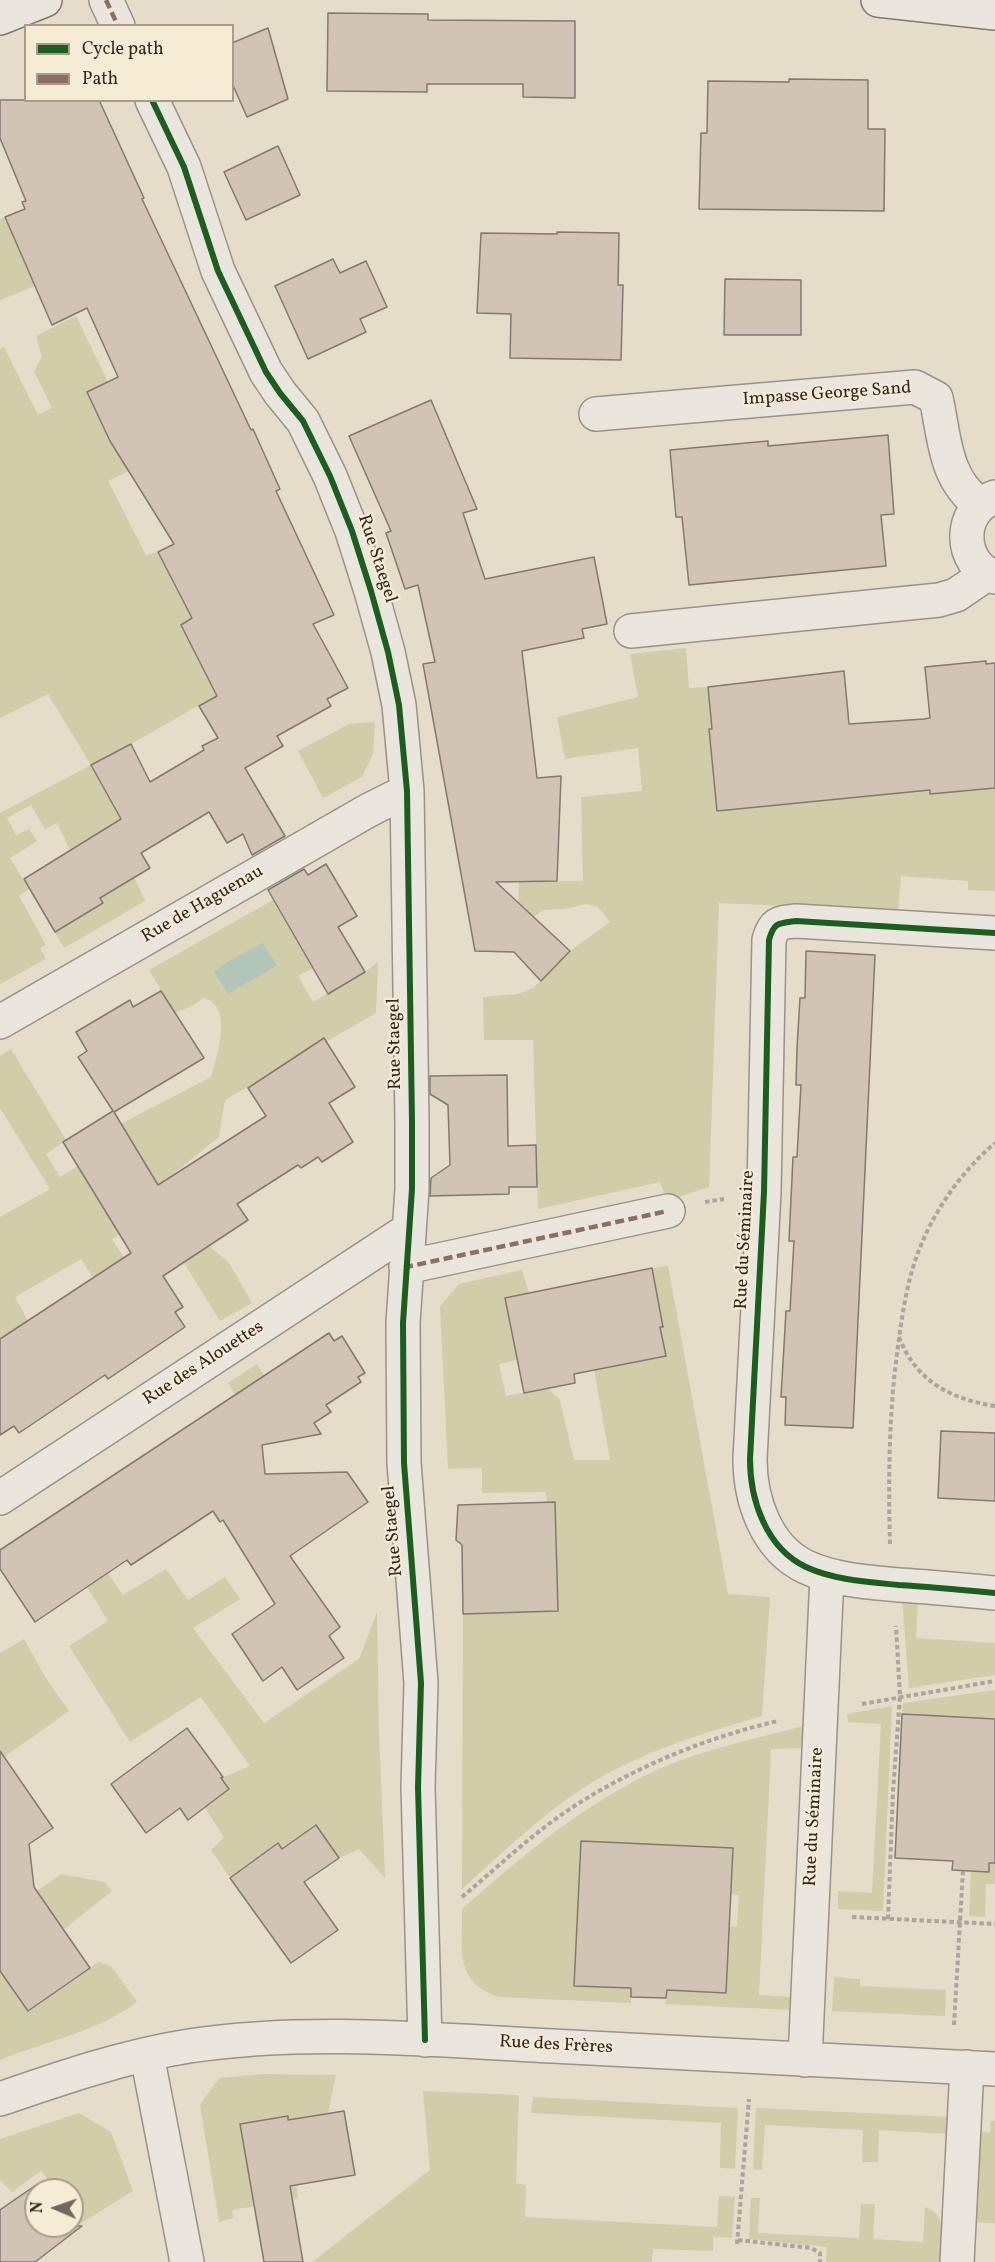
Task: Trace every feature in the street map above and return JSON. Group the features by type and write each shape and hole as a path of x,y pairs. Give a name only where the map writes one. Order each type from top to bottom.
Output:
{"street":[{"path":"0,18 45,0"},
{"path":"106,0 117,24"},
{"path":"878,0 995,13"},
{"name":"Rue Staegel","path":"153,102 184,167 218,271 266,372 279,393 303,421 314,440 352,531 388,652 399,705 407,791 412,1121 411,1189 403,1323 404,1462 421,1683 418,1787 425,2040"},
{"name":"Impasse George Sand","path":"596,414 915,387 936,398 950,468 957,483 967,495 987,501 970,518 966,534 968,550 975,564 991,575 956,594 939,600 631,631"},
{"name":"Rue de Haguenau","path":"0,1022 369,810 407,791"},
{"name":"Rue du Séminaire","path":"995,933 796,921 780,923 772,929 769,940 764,1192 750,1476 759,1512 778,1545 805,1567 827,1575 891,1584 995,1593"},
{"path":"406,1267 668,1211"},
{"name":"Rue des Alouettes","path":"0,1498 408,1230"},
{"name":"Rue du Séminaire","path":"805,2060 827,1575"},
{"name":"Rue des Frères","path":"0,2099 59,2079 147,2055 186,2047 256,2038 425,2040 981,2068 957,2262"},
{"path":"147,2055 187,2262"}],"path":[{"path":"888,1919 893,1791 900,1696 897,1632 891,1584 890,1439 894,1372 902,1311 918,1251 936,1214 965,1172 995,1143"},
{"path":"899,1336 907,1356 934,1384 957,1396 995,1406"},
{"path":"454,1904 525,1843 575,1805 636,1772 704,1741 820,1711 995,1681"},
{"path":"954,2028 963,1870"},
{"path":"842,1916 995,1924"},
{"path":"749,2099 737,2242 810,2248 820,2253 820,2262"}],"shaded area":[{"path":"5,217 19,250 73,271 0,300 0,219"},
{"path":"76,316 108,382 87,392 129,471 108,481 146,555 158,552 192,619 182,625 219,694 131,744 134,877 145,901 64,948 55,932 102,903 70,850 57,823 45,829 31,805 7,818 16,835 29,829 37,841 10,858 29,889 19,896 46,945 40,948 46,959 0,984 0,813 91,765 48,694 0,718 0,349 4,347 38,415 52,408 34,371 42,357 36,336"},
{"path":"686,648 689,688 708,687 712,729 709,729 717,811 861,797 858,763 995,788 995,891 968,890 968,881 901,876 898,911 719,903 709,1187 667,1201 660,1182 538,1209 533,1040 484,1040 483,997 518,994 533,988 570,951 610,922 598,907 586,904 565,909 543,910 533,918 518,918 519,882 583,881 581,797 642,791 638,748 565,759 557,717 638,697 630,654"},
{"path":"375,722 373,754 362,777 323,798 298,751 349,724"},
{"path":"273,900 313,968 298,976 313,1002 378,962 376,1013 225,1100 219,1137 166,1180 209,1246 229,1263 252,1303 220,1321 137,1187 153,1177 138,1152 103,1133 211,1077 214,1068 221,1032 218,1010 212,1002 203,998 194,1005 175,1013 149,970"},
{"path":"263,943 277,966 228,994 214,972 227,962"},
{"path":"11,1049 66,1140 46,1154 60,1177 78,1166 120,1234 112,1239 132,1271 102,1292 81,1259 15,1297 28,1321 0,1339 0,1217 50,1189 0,1108 0,1056"},
{"path":"668,1266 728,1594 770,1597 762,1716 662,1749 605,1775 548,1814 462,1889 463,1614 558,1611 555,1513 547,1503 546,1492 482,1493 482,1468 448,1469 440,1306 459,1284 522,1270 529,1293 505,1298 517,1360 499,1364 506,1396 548,1388 560,1400 574,1460 610,1460 579,1285 666,1356 652,1268"},
{"path":"257,1364 293,1419 257,1429 228,1383"},
{"path":"166,1569 188,1600 225,1577 240,1599 193,1628 264,1723 359,1659 377,1612 385,1878 359,1849 339,1858 315,1825 282,1849 277,1844 230,1878 211,1850 224,1837 205,1808 229,1789 221,1778 250,1766 201,1697 130,1742 69,1646 108,1621 87,1587 108,1573 123,1595"},
{"path":"902,1597 918,1597 916,1638 995,1643 995,1675 909,1688"},
{"path":"24,1639 44,1675 69,1711 0,1760 0,1653"},
{"path":"995,1690 995,1719 902,1714 903,1703"},
{"path":"892,1706 883,1911 838,1909 838,1891 872,1893 881,1724 848,1722 847,1714"},
{"path":"803,1726 803,1748 771,1749 759,1995 791,1997 790,2010 665,2004 667,1990 726,1993 729,1927 737,1926 739,1895 731,1894 733,1848 581,1841 574,1985 631,1988 631,2003 498,1997 474,1982 467,1972 462,1950 462,1909 532,1850 580,1814 659,1769 712,1750"},
{"path":"989,1863 995,1863 995,1884 986,1884 985,1917 969,1916 971,1871 989,1872"},
{"path":"61,1874 104,1882 112,1891 63,1930 0,1917"},
{"path":"98,1962 111,1966 137,2002 88,2029 0,2060 0,1971 28,2011"},
{"path":"834,1977 860,1979 860,1986 946,1990 945,2016 832,2011"},
{"path":"263,2074 336,2075 328,2113 288,2120 287,2116 298,2198 232,2210 233,2218 219,2222 200,2105 219,2078"},
{"path":"423,2091 519,2095 516,2183 526,2185 525,2217 717,2227 719,2196 735,2197 732,2238 713,2237 713,2251 653,2249 652,2262 312,2262 430,2170"},
{"path":"533,2097 738,2108 735,2169 720,2168 721,2123 531,2113"},
{"path":"756,2108 951,2117 949,2134 879,2130 878,2162 862,2162 863,2130 765,2125 762,2170 753,2169"},
{"path":"79,2113 111,2132 133,2191 84,2221 84,2178 47,2178 41,2171 31,2178 24,2178 24,2183 12,2192 0,2180 0,2139"},
{"path":"991,2121 995,2121 995,2223 972,2222 977,2131 990,2133"},
{"path":"751,2198 760,2198 758,2233 859,2238 861,2204 875,2204 873,2239 923,2242 925,2207 938,2216 941,2223 943,2238 941,2262 826,2262 827,2247 749,2239"}],"building":[{"path":"328,13 428,14 428,20 575,21 575,98 523,97 523,84 427,84 427,92 327,91"},
{"path":"268,28 288,99 247,117 234,88 234,42"},
{"path":"789,79 868,80 868,129 885,129 884,211 699,209 701,133 707,133 708,81 789,82"},
{"path":"0,100 100,102 144,198 142,199 251,430 253,429 280,489 276,491 334,615 313,624 348,688 327,699 331,706 277,736 283,746 245,768 285,836 252,855 243,834 227,843 209,812 141,853 150,868 100,898 103,903 55,932 24,879 121,819 91,765 131,744 150,782 204,750 202,746 218,738 199,706 217,696 181,625 192,618 158,552 174,544 110,441 87,392 118,377 87,308 52,325 5,217 25,209 22,202 26,201 0,138"},
{"path":"278,146 300,195 246,220 224,172"},
{"path":"557,232 619,233 618,285 623,285 621,360 510,358 511,314 477,313 481,233 557,234"},
{"path":"333,259 340,273 366,261 387,307 360,319 366,332 308,359 275,286"},
{"path":"725,279 801,280 801,335 724,335"},
{"path":"431,400 477,509 463,513 485,579 594,557 607,624 582,629 584,638 522,651 537,778 561,776 557,881 496,882 570,951 541,981 514,952 475,951 423,664 435,662 418,585 405,589 386,533 391,531 349,436"},
{"path":"888,435 894,514 881,515 886,566 689,585 682,517 676,517 670,450 768,441 768,446"},
{"path":"986,661 986,664 995,663 995,788 930,794 930,790 717,811 709,729 712,729 708,687 844,671 849,724 924,719 930,718 925,667"},
{"path":"326,864 357,916 338,927 365,972 328,994 268,890 304,869 308,875"},
{"path":"806,951 875,955 853,1428 785,1425 786,1397 781,1397 786,1311 790,1311 794,1241 789,1241 793,1157 797,1157 801,1085 796,1085 797,1048 800,998 805,998"},
{"path":"161,991 204,1058 114,1112 158,1185 266,1116 248,1088 324,1038 355,1087 329,1103 353,1142 322,1162 318,1157 301,1168 298,1165 237,1204 248,1220 163,1276 183,1307 175,1312 185,1327 108,1379 105,1375 19,1433 14,1426 0,1435 0,1339 131,1253 63,1142 113,1111 78,1057 87,1051 76,1032 130,1000 133,1007"},
{"path":"507,1075 508,1146 536,1145 537,1187 509,1187 509,1194 430,1196 431,1178 450,1165 448,1105 430,1094 430,1076"},
{"path":"652,1268 666,1356 574,1374 575,1383 524,1393 505,1298"},
{"path":"329,1333 334,1341 342,1336 365,1373 358,1377 361,1382 326,1405 331,1412 314,1423 321,1434 262,1445 265,1474 347,1472 368,1502 290,1556 340,1627 329,1636 344,1658 297,1690 282,1667 263,1681 232,1634 275,1604 223,1520 220,1522 213,1511 131,1565 127,1560 35,1622 0,1569 0,1550"},
{"path":"941,1431 995,1433 995,1501 938,1498"},
{"path":"555,1502 558,1611 463,1614 462,1545 456,1540 458,1505"},
{"path":"902,1714 995,1719 995,1863 989,1863 989,1872 952,1870 953,1861 895,1858"},
{"path":"187,1728 223,1777 221,1778 229,1789 188,1820 180,1808 146,1833 111,1784"},
{"path":"0,1751 53,1828 29,1844 34,1887 90,1968 28,2011 0,1971"},
{"path":"316,1825 339,1858 304,1882 338,1930 291,1963 230,1878 278,1843 282,1849"},
{"path":"581,1841 733,1848 726,1993 667,1990 666,1998 631,1997 631,1988 574,1986"},
{"path":"344,2111 355,2175 290,2186 303,2262 264,2262 240,2124 288,2116 288,2120"},
{"path":"24,2193 24,2238 66,2238 35,2262 0,2262 0,2210"}],"marked path":[{"path":"106,0 117,24"},
{"path":"406,1265 406,1267 668,1211"}],"cycle path":[{"path":"153,102 184,167 218,271 266,372 303,421 330,476 352,531 371,591 388,652 399,705 407,791 412,1121 412,1189 403,1323 404,1463 421,1683 418,1787 425,2040"},
{"path":"995,933 796,921 778,924 773,930 769,940 764,1192 750,1459 753,1490 763,1521 780,1548 792,1559 806,1567 840,1578 995,1593"}]}
